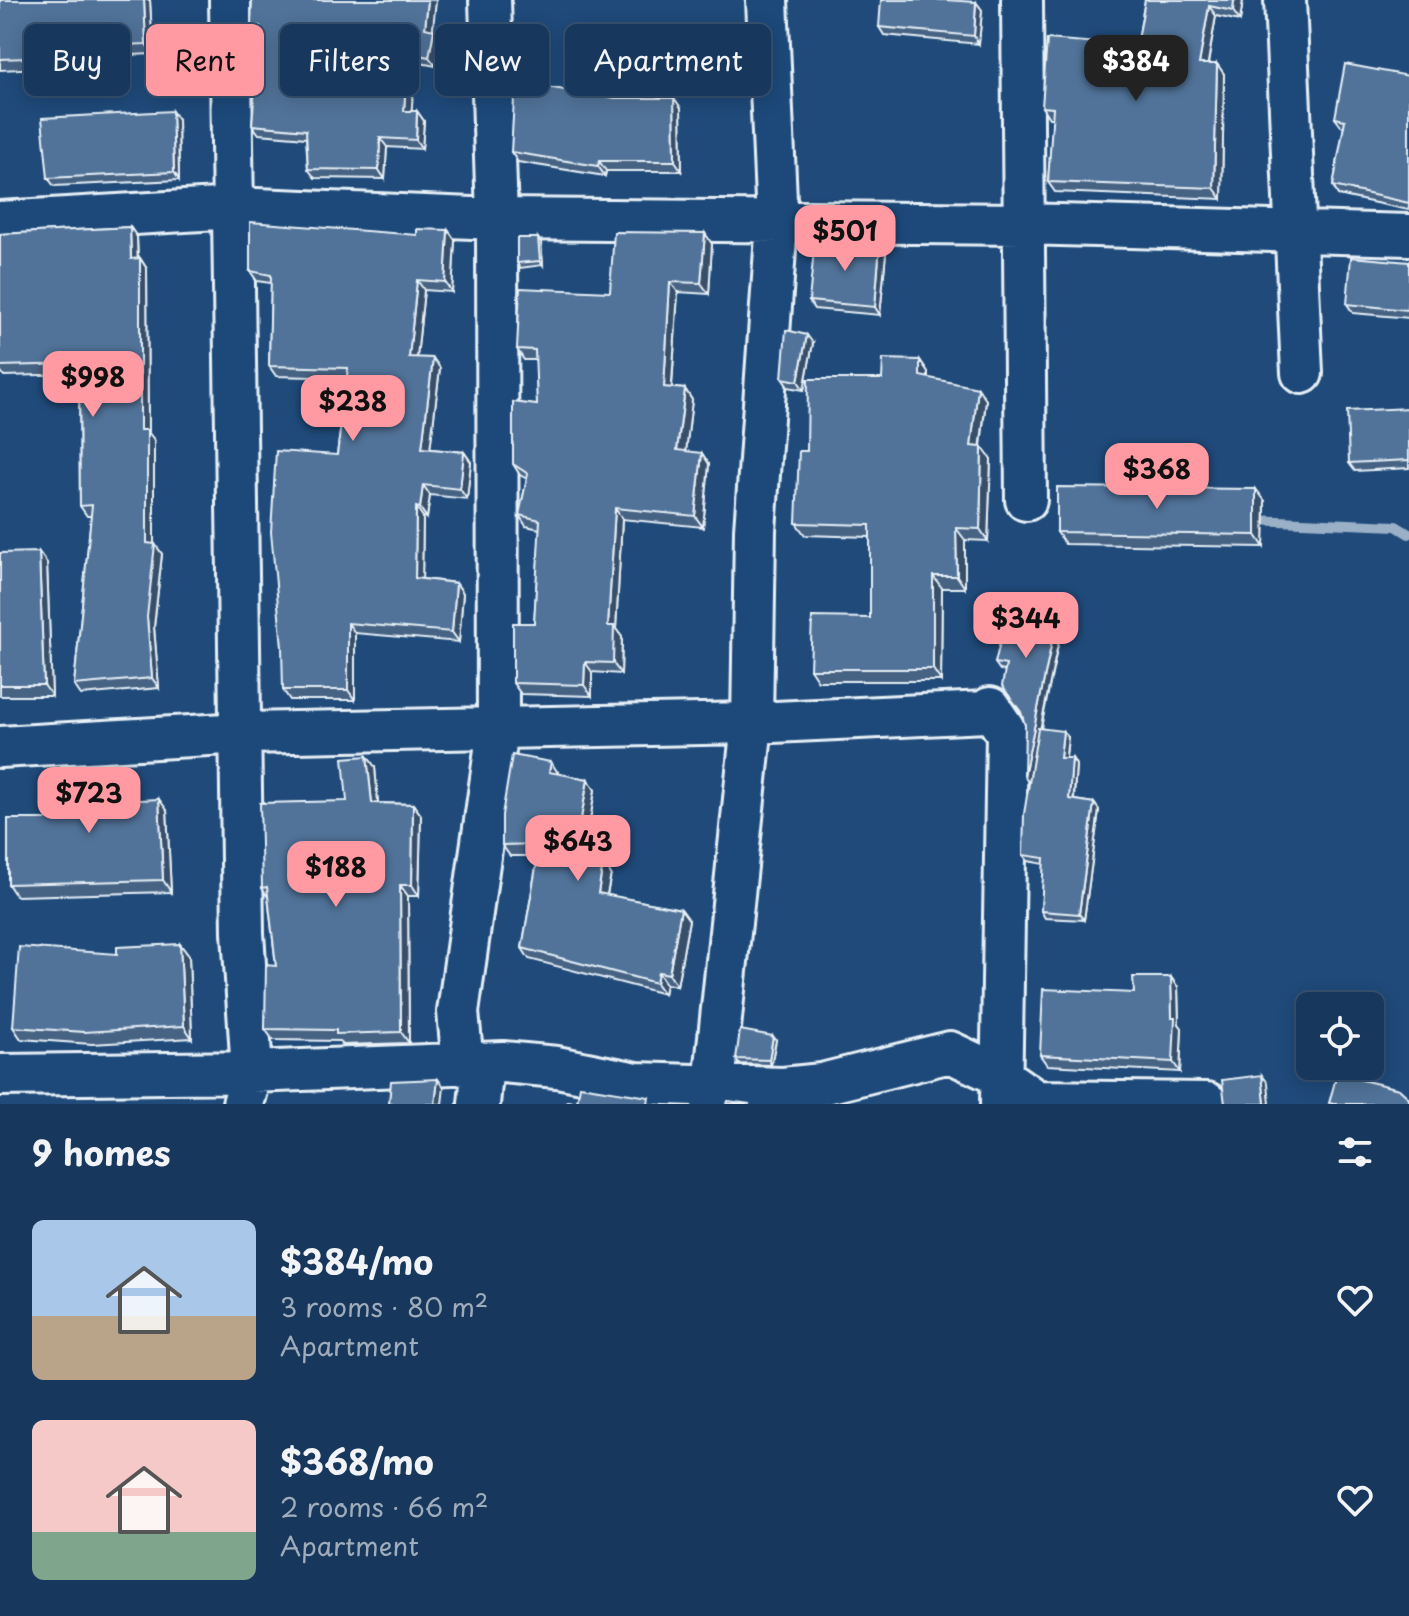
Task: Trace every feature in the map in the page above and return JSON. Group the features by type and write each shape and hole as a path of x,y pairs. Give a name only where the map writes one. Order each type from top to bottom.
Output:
{"street":[{"path":"230,0 243,733 243,933 248,1088"},
{"path":"479,1104 473,1064 458,1012 498,729 497,219 490,0"},
{"path":"712,1095 752,723 755,530 777,222 767,0"},
{"path":"1022,0 1026,500"},
{"path":"1285,0 1302,373"},
{"path":"0,222 235,208 497,219 1024,224 1297,229 1409,235"},
{"path":"0,747 243,733 752,723 986,712 990,708 1007,733 1000,1089"},
{"path":"0,1075 248,1088 473,1064 557,1067 712,1095 822,1084 950,1052 1000,1089 1036,1101 1209,1104"}],"building":[{"path":"0,0 144,0 146,44 130,45 130,24 24,24 24,58 0,59"},
{"path":"252,0 428,0 425,28 434,30 429,57 419,55 419,24 280,24 280,96 405,96 404,111 417,111 416,140 380,138 379,170 308,169 306,130 252,125 254,96 264,96 264,24 251,24"},
{"path":"881,0 976,2 974,36 879,27"},
{"path":"1145,0 1234,0 1233,11 1209,6 1199,64 1217,64 1214,188 1048,182 1053,108 1042,107 1047,39 1137,46"},
{"path":"1345,64 1409,76 1409,203 1333,186 1345,120 1335,118"},
{"path":"549,87 565,90 565,96 674,98 675,161 599,161 598,166 511,152 514,96 549,96"},
{"path":"172,111 174,172 48,178 42,118"},
{"path":"250,222 417,235 417,229 448,230 445,282 417,280 409,357 433,358 422,448 464,452 460,489 423,485 420,508 416,507 415,578 456,583 452,632 348,623 348,690 283,690 271,532 276,451 337,455 348,368 269,366 271,275 250,271"},
{"path":"130,227 131,259 140,258 140,430 147,430 147,543 155,544 147,617 152,678 74,685 92,505 80,506 79,364 0,366 0,234"},
{"path":"614,232 705,233 701,283 670,282 664,387 685,389 677,450 702,453 695,516 615,508 608,626 614,626 613,663 585,662 584,685 513,683 513,623 534,623 540,520 519,515 528,474 513,464 513,402 537,405 535,350 517,349 520,288 610,292"},
{"path":"517,238 538,238 540,261 517,263"},
{"path":"815,239 880,244 875,307 809,301"},
{"path":"1351,257 1409,262 1407,310 1347,304"},
{"path":"786,330 807,335 798,381 782,378"},
{"path":"883,359 920,360 920,376 978,388 971,446 982,447 980,529 956,528 957,576 933,576 933,669 810,669 812,617 870,618 870,525 796,523 799,451 807,451 808,379 882,379"},
{"path":"1409,408 1409,460 1349,463 1347,411"},
{"path":"1057,487 1256,489 1256,535 1057,532"},
{"path":"39,552 44,685 0,685 0,553"},
{"path":"1010,601 1058,612 1024,776 1025,725 1021,712 1002,686 1006,665 995,663"},
{"path":"1038,728 1063,731 1060,758 1072,758 1069,799 1094,803 1079,914 1041,911 1044,858 1023,855 1024,814"},
{"path":"512,755 551,762 549,772 588,779 574,858 603,863 598,893 681,909 669,974 658,972 656,983 522,948 540,844 502,845 502,815"},
{"path":"367,756 372,803 413,804 412,885 400,885 401,1032 336,1034 336,1030 265,1029 266,965 276,966 267,887 262,888 260,803 347,801 343,758"},
{"path":"61,767 120,767 119,801 159,799 163,880 8,884 8,819 61,819"},
{"path":"180,944 184,1026 84,1032 13,1027 19,947 117,954 117,947"},
{"path":"1133,977 1171,977 1172,1018 1175,1018 1173,1062 1040,1055 1043,989 1134,993"},
{"path":"740,1030 773,1036 769,1060 736,1059"},
{"path":"1262,1075 1265,1104 1225,1104 1222,1080"},
{"path":"438,1079 435,1104 389,1104 391,1081"},
{"path":"1335,1080 1362,1080 1399,1089 1409,1098 1409,1104 1329,1103"},
{"path":"580,1086 649,1097 648,1104 566,1104 567,1101 577,1102"}],"waterway":[{"path":"1254,520 1396,526 1409,534"}]}
